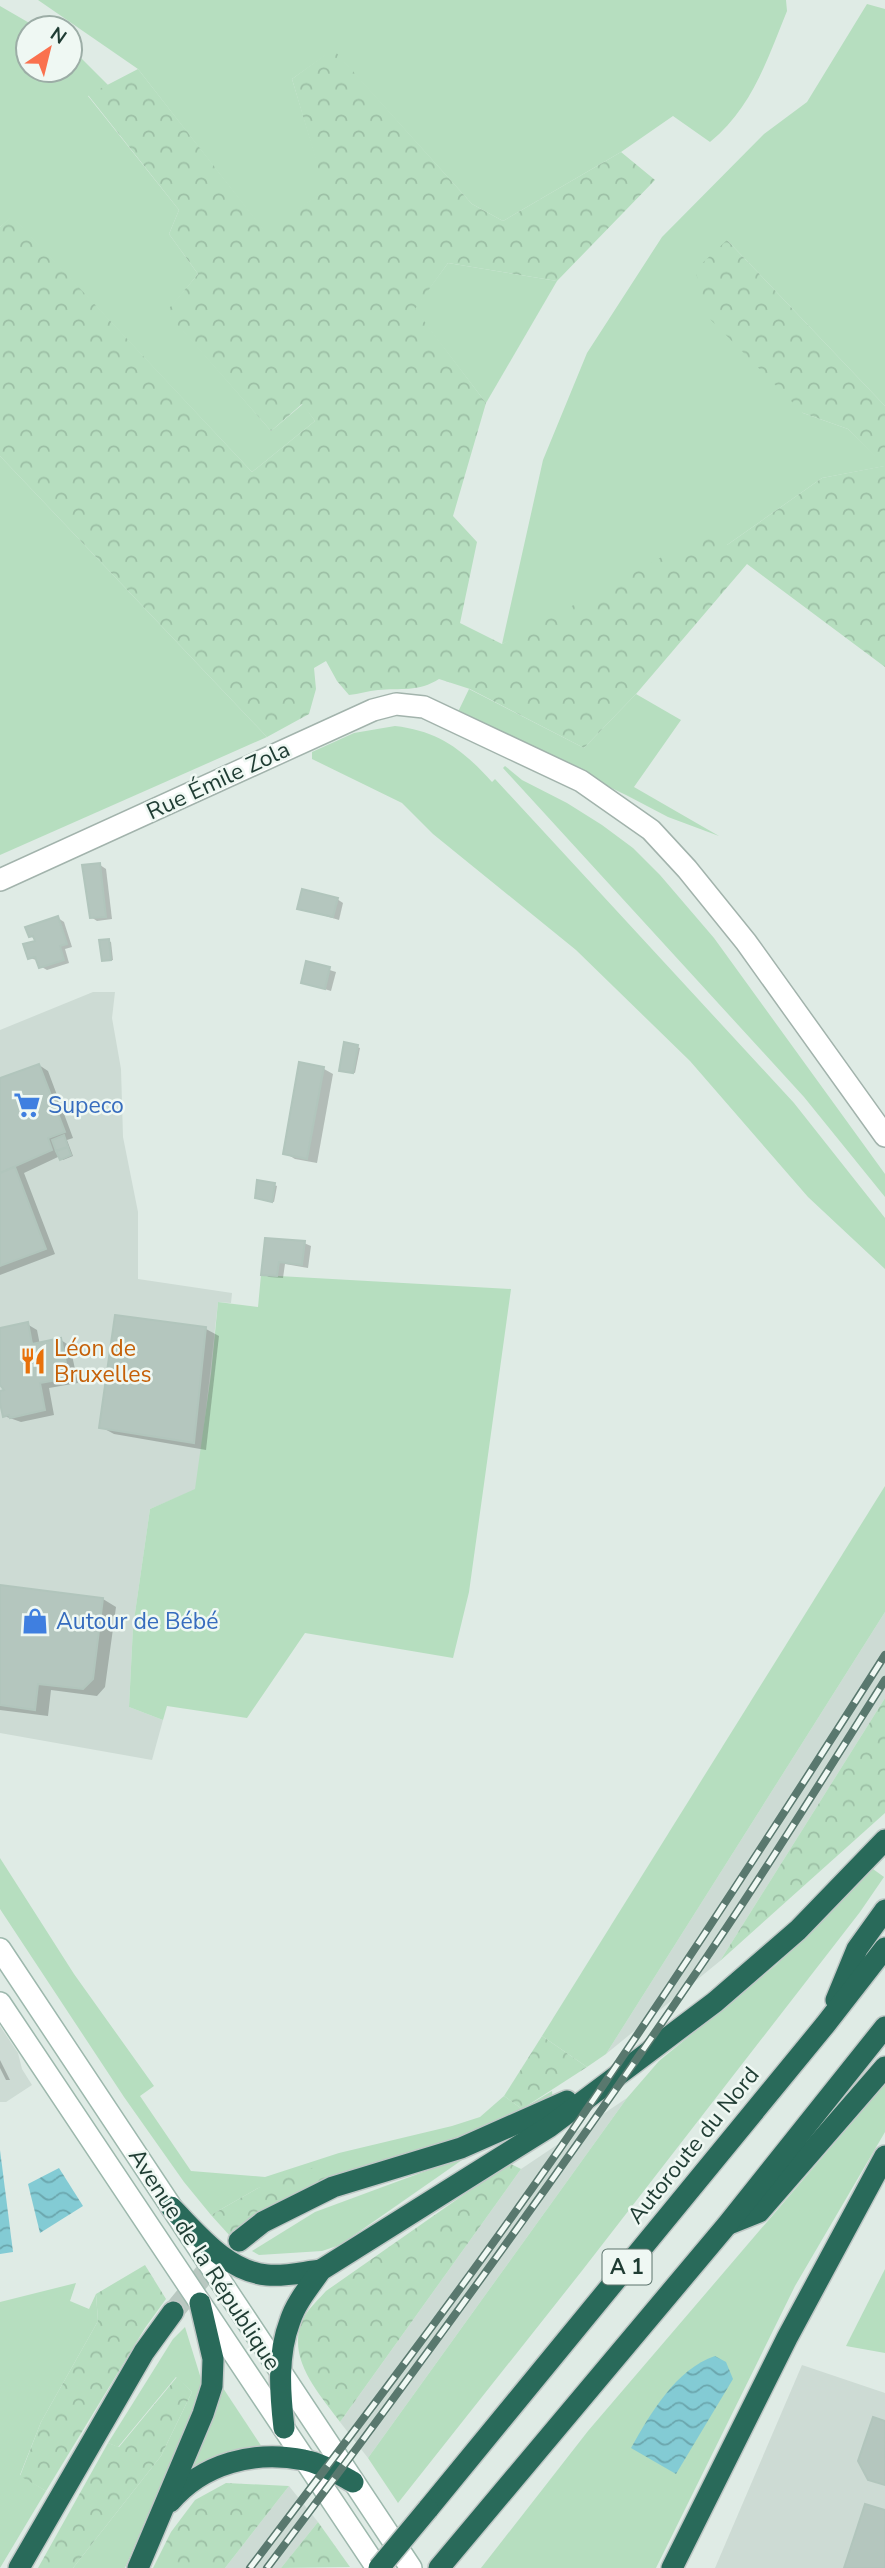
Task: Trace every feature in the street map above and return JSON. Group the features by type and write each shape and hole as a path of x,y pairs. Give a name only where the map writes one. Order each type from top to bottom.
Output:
{"highway":[{"path":"284,2428 282,2350 290,2319 321,2270 549,2127 715,2002 770,1956 885,1840"},
{"path":"825,2025 857,1948 885,1910"},
{"name":"Autoroute du Nord","path":"378,2568 825,2025 885,1948"},
{"name":"A 1","path":"439,2568 727,2225 885,2027"},
{"path":"727,2225 759,2212 885,2067"},
{"path":"239,2241 263,2222 311,2197 370,2174 461,2148 546,2112 613,2079"},
{"path":"672,2568 787,2338 885,2157"},
{"path":"171,2207 209,2246 246,2270 268,2275 321,2270"},
{"path":"138,2568 203,2414 212,2386 213,2358 200,2303"},
{"path":"19,2568 144,2352 173,2312"},
{"path":"162,2512 189,2483 223,2464 273,2457 305,2460 354,2482"}],"main road":[{"name":"Rue Émile Zola","path":"0,880 373,710 405,704 440,713 581,781 651,830 730,921 885,1136"},
{"name":"Avenue de la République","path":"0,1949 411,2568"},
{"name":"Avenue de la République","path":"0,2003 378,2568"}],"shaded area":[{"path":"93,992 115,992 112,1018 121,1069 123,1137 138,1212 138,1279 232,1293 231,1303 218,1302 197,1489 150,1509 133,1627 129,1707 163,1720 152,1760 0,1733 0,1030"},
{"path":"885,1612 885,1698 720,1961 606,2054"},
{"path":"0,2026 18,2053 22,2069 32,2085 6,2102 0,2102"},
{"path":"627,2098 368,2458 340,2422 521,2169"},
{"path":"802,2365 885,2393 885,2568 715,2568"},
{"path":"289,2486 318,2522 281,2568 225,2568"}],"green space":[{"path":"38,0 786,0 787,11 748,99 725,129 710,142 673,116 621,152 503,221 472,204 333,50 292,79 326,191 264,231 138,69 84,32 84,14 58,14"},
{"path":"867,4 885,9 885,406 727,240 803,413 848,429 885,466 822,478 727,545 502,644 543,460 587,353 662,237 764,134 807,102"},
{"path":"0,6 14,14 14,84 84,84 84,61 108,85 88,96 179,210 169,234 198,274 167,312 271,431 303,404 315,421 252,472 12,217 0,227"},
{"path":"333,49 472,204 503,221 621,152 655,180 557,281 448,263 415,309 486,403 453,516 477,542 460,623 502,644 702,535 727,545 822,478 884,466 848,429 803,413 710,319 695,270 727,240 885,406 885,667 747,564 636,694 584,748 470,689 439,679 417,688 349,695 326,661 314,668 316,689 309,714 267,737 0,456 0,227 12,216 252,472 315,421 302,404 271,431 166,312 198,274 169,234 179,210 88,95 138,69 264,230 325,191 292,79"},
{"path":"448,263 557,281 486,403 414,309"},
{"path":"0,456 267,737 0,855"},
{"path":"469,689 584,748 636,694 681,720 634,787 719,836 668,817 457,714"},
{"path":"395,726 437,737 471,760 492,782 495,779 794,1103 885,1218 885,1269 808,1197 690,1061 576,950 433,834 402,803 312,759 312,752 354,733"},
{"path":"505,766 522,780 602,825 633,848 660,875 714,938 885,1174 885,1197 804,1097 503,768"},
{"path":"261,1275 511,1289 469,1592 453,1658 305,1633 247,1718 167,1706 163,1720 129,1707 133,1627 150,1509 195,1489 218,1302 258,1307"},
{"path":"885,1486 885,1612 606,2054 587,2067 542,2036"},
{"path":"885,1698 885,1813 720,1961"},
{"path":"0,1858 74,1974 154,2086 140,2096 191,2171 265,2177 339,2153 480,2117 504,2096 522,2109 552,2091 553,2101 520,2117 417,2153 328,2178 258,2188 211,2215 184,2182 124,2097 0,1909"},
{"path":"873,1869 884,1877 860,1912 398,2503 368,2458 627,2098 659,2061 776,1965"},
{"path":"542,2036 587,2067 522,2109 504,2096"},
{"path":"885,2084 885,2132 795,2286 656,2568 481,2568 588,2431"},
{"path":"461,2158 462,2160 340,2245 322,2251 259,2255 252,2251 315,2212"},
{"path":"509,2163 521,2169 340,2422 314,2386 301,2359 299,2331 304,2317 326,2291"},
{"path":"320,2165 328,2178 230,2236 211,2215 258,2188"},
{"path":"145,2265 166,2299 145,2328 46,2491 20,2476 41,2422 98,2321 96,2294"},
{"path":"885,2269 885,2353 846,2346"},
{"path":"76,2283 70,2301 89,2309 96,2294 98,2321 41,2422 20,2475 46,2491 0,2568 0,2302"},
{"path":"185,2327 202,2382 192,2413 125,2568 73,2568 161,2456 192,2392 176,2377 118,2447 108,2443 173,2339"},
{"path":"177,2377 192,2392 161,2456 73,2568 38,2568 108,2443 119,2447"},
{"path":"223,2388 262,2447 186,2473"},
{"path":"226,2483 289,2486 225,2568 153,2568 171,2532 195,2500"},
{"path":"318,2522 350,2567 281,2568"}],"water":[{"path":"0,2150 13,2252 0,2254"},
{"path":"59,2168 83,2206 40,2233 28,2184"},
{"path":"715,2356 726,2362 733,2379 676,2474 631,2448 665,2394 688,2371"}],"building":[{"path":"100,863 106,917 90,918 82,865"},
{"path":"302,889 338,898 333,917 297,909"},
{"path":"58,916 67,944 60,946 64,960 39,968 35,957 28,959 23,944 35,941 33,936 29,937 25,927"},
{"path":"109,939 111,960 102,961 99,940"},
{"path":"306,961 330,967 325,989 301,983"},
{"path":"344,1042 358,1045 353,1073 339,1071"},
{"path":"299,1062 324,1067 307,1159 283,1154"},
{"name":"Supeco","path":"39,1064 65,1132 48,1138 52,1150 0,1173 0,1078"},
{"path":"64,1135 68,1147 56,1151 52,1140"},
{"path":"68,1147 71,1155 60,1160 56,1151"},
{"path":"15,1167 46,1249 0,1266 0,1173"},
{"path":"257,1180 275,1183 272,1202 255,1198"},
{"path":"265,1238 305,1241 302,1265 279,1262 277,1276 261,1275"},
{"path":"115,1315 206,1327 194,1443 99,1428"},
{"name":"Léon de Bruxelles","path":"28,1322 32,1344 61,1338 69,1378 40,1383 45,1410 10,1418 9,1415 3,1417 0,1403 0,1391 4,1390 0,1385 0,1328"},
{"path":"0,1585 103,1598 93,1679 83,1689 38,1684 35,1710 0,1705"},
{"path":"873,2417 885,2421 885,2485 868,2480 858,2461"},
{"path":"865,2504 885,2510 885,2568 844,2568"}],"tunnel":[{"path":"173,2312 206,2272 239,2241"}],"railway":[{"path":"250,2568 368,2413 559,2150 724,1904 885,1655"},
{"path":"267,2568 585,2134 738,1910 885,1680"}],"place":[{"name":"Supeco","path":"27,1105"},
{"name":"Léon de Bruxelles","path":"33,1361"},
{"name":"Autour de Bébé","path":"35,1621"}]}
